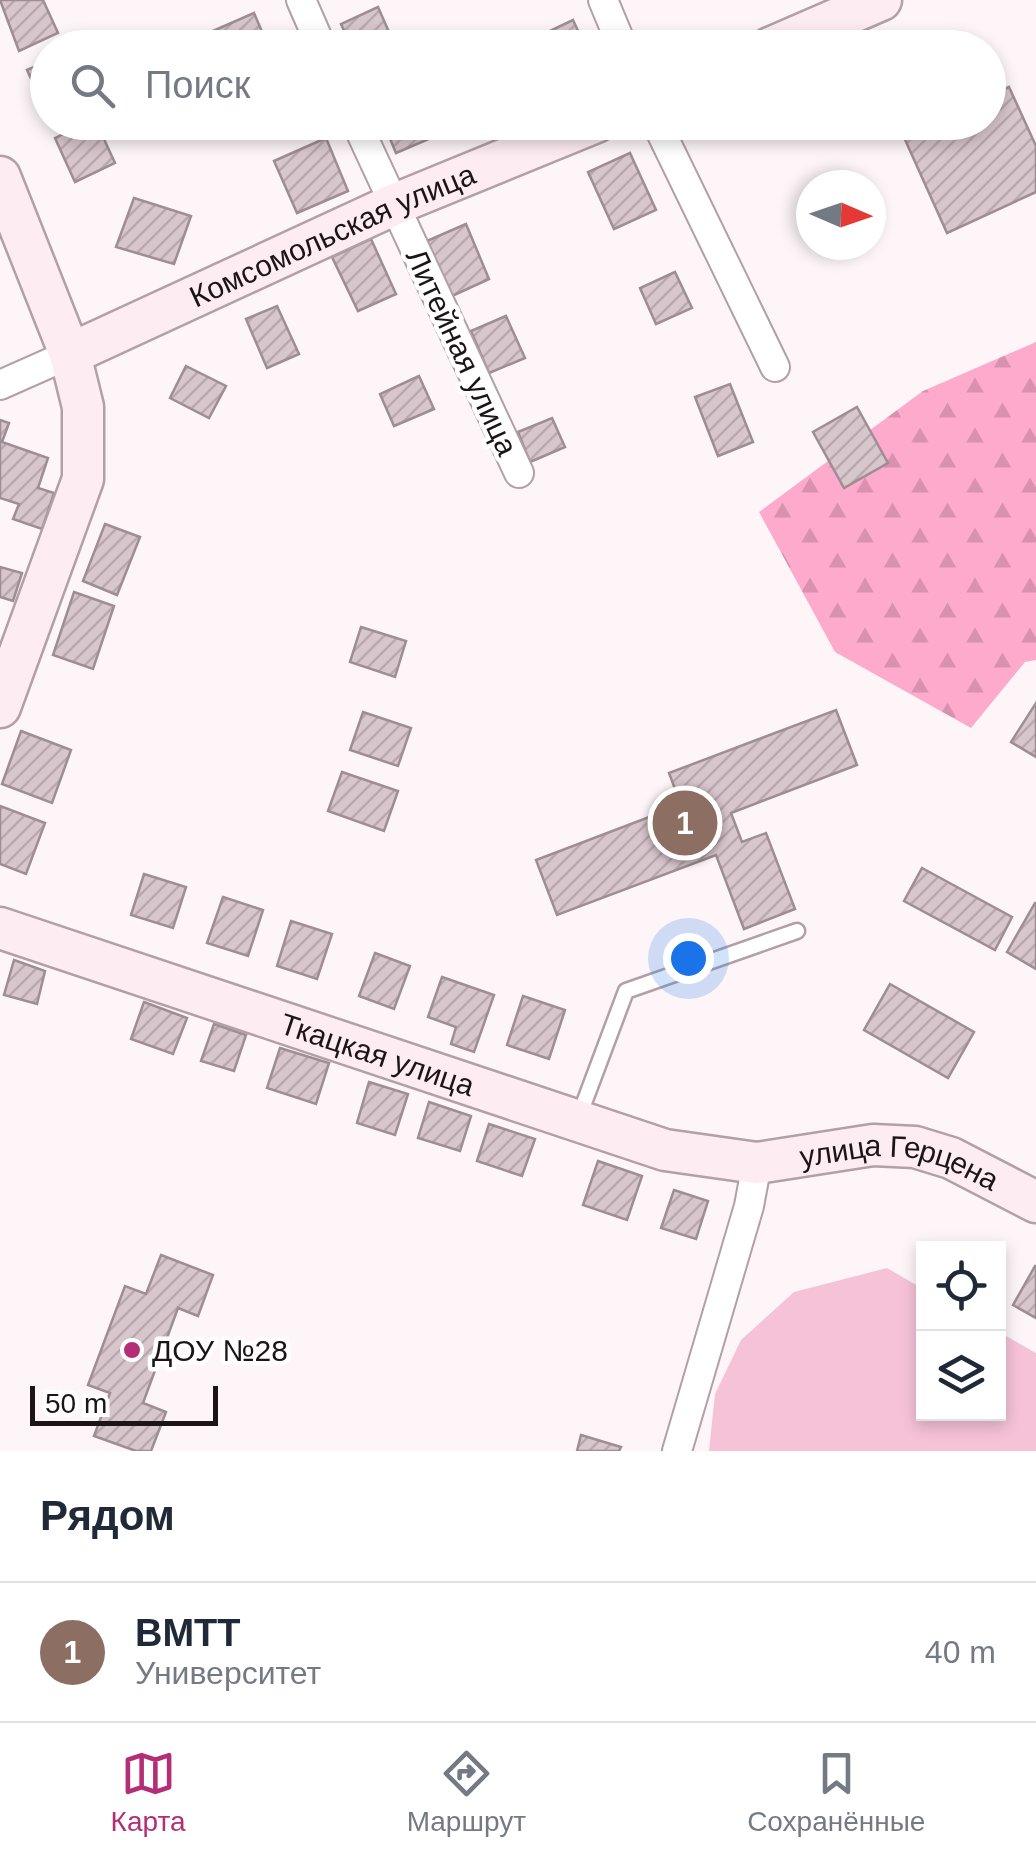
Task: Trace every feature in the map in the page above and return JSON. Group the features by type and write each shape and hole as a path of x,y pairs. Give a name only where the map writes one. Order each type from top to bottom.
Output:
{"street":[{"path":"300,0 314,30"},
{"path":"603,0 616,30"},
{"path":"796,30 823,11 881,0"},
{"name":"Литейная улица","path":"364,140 519,473"},
{"name":"Комсомольская улица","path":"70,354 392,205 552,140"},
{"path":"665,140 775,367"},
{"path":"0,177 70,354 83,407 83,479 0,706"},
{"path":"0,385 70,354"},
{"name":"Ткацкая улица","path":"0,928 576,1124 664,1150 756,1163"},
{"name":"улица Герцена","path":"756,1163 873,1146 915,1147 951,1158 1036,1202"},
{"path":"677,1451 749,1206 756,1163"}],"lane":[{"path":"576,1124 626,991 797,931"}],"green space":[{"path":"1036,342 1036,660 1025,662 971,728 835,652 759,512 923,391"}],"shaded area":[{"path":"887,1268 916,1285 916,1421 1006,1421 1006,1336 1036,1353 1036,1451 709,1451 715,1394 741,1340 794,1292"}],"building":[{"path":"0,0 43,0 57,30 30,30 30,46 19,51"},
{"path":"378,7 388,30 344,30 341,24"},
{"path":"254,13 261,30 215,30"},
{"path":"573,20 578,30 552,30"},
{"path":"1009,87 1036,146 1036,192 947,233 905,140 1006,140"},
{"path":"56,140 104,140 115,163 75,182"},
{"path":"327,140 348,191 297,213 274,161"},
{"path":"391,140 426,140 396,153"},
{"path":"630,153 656,210 614,229 588,172"},
{"path":"134,198 191,216 174,264 116,247"},
{"path":"466,224 489,279 452,296 427,241"},
{"path":"371,239 396,294 358,311 332,257"},
{"path":"675,272 692,308 656,324 640,288"},
{"path":"277,306 299,354 267,368 246,319"},
{"path":"506,316 525,358 489,373 471,331"},
{"path":"186,366 226,386 209,418 170,398"},
{"path":"419,376 434,409 394,426 380,394"},
{"path":"730,384 753,442 718,456 695,397"},
{"path":"857,407 888,463 844,488 813,432"},
{"path":"552,418 565,447 530,462 518,432"},
{"path":"0,420 9,423 2,442 48,458 38,488 54,493 42,529 13,519 19,504 0,498"},
{"path":"105,524 140,537 117,595 83,581"},
{"path":"0,567 22,573 13,601 0,597"},
{"path":"74,592 114,606 93,669 53,655"},
{"path":"361,627 406,641 395,677 350,662"},
{"path":"1036,703 1036,757 1011,742"},
{"path":"836,710 857,765 731,813 742,842 766,833 795,909 744,929 716,855 557,915 536,860 681,805 669,773"},
{"path":"363,712 411,728 398,766 350,750"},
{"path":"21,731 71,750 52,803 2,784"},
{"path":"342,772 398,791 384,831 328,811"},
{"path":"0,806 45,823 26,874 0,864"},
{"path":"922,868 1012,917 995,950 904,901"},
{"path":"144,874 186,887 173,928 131,915"},
{"path":"223,897 263,910 248,956 207,943"},
{"path":"1036,903 1036,969 1007,952"},
{"path":"291,921 332,934 317,979 277,966"},
{"path":"375,953 410,966 394,1009 359,996"},
{"path":"14,960 45,971 37,1004 4,995"},
{"path":"442,977 494,995 474,1052 451,1044 456,1027 428,1017"},
{"path":"890,984 974,1032 948,1078 864,1030"},
{"path":"523,996 565,1010 549,1059 507,1045"},
{"path":"144,1002 187,1018 173,1054 131,1039"},
{"path":"214,1024 246,1035 234,1071 201,1061"},
{"path":"280,1048 329,1063 316,1104 267,1088"},
{"path":"369,1082 408,1094 395,1135 357,1123"},
{"path":"429,1102 471,1116 460,1151 418,1138"},
{"path":"489,1124 535,1139 522,1176 477,1161"},
{"path":"598,1161 642,1176 627,1220 583,1205"},
{"path":"674,1190 708,1201 696,1239 661,1228"},
{"name":"ДОУ №28","path":"161,1255 213,1275 198,1316 178,1308 143,1403 166,1412 151,1451 136,1451 94,1436 110,1393 88,1385 125,1286 146,1294"},
{"path":"1036,1266 1036,1318 1013,1305"},
{"path":"581,1435 621,1447 619,1451 577,1451"}],"place":[{"name":"ВМТТ","path":"685,823"},
{"name":"ДОУ №28","path":"132,1350"}]}
